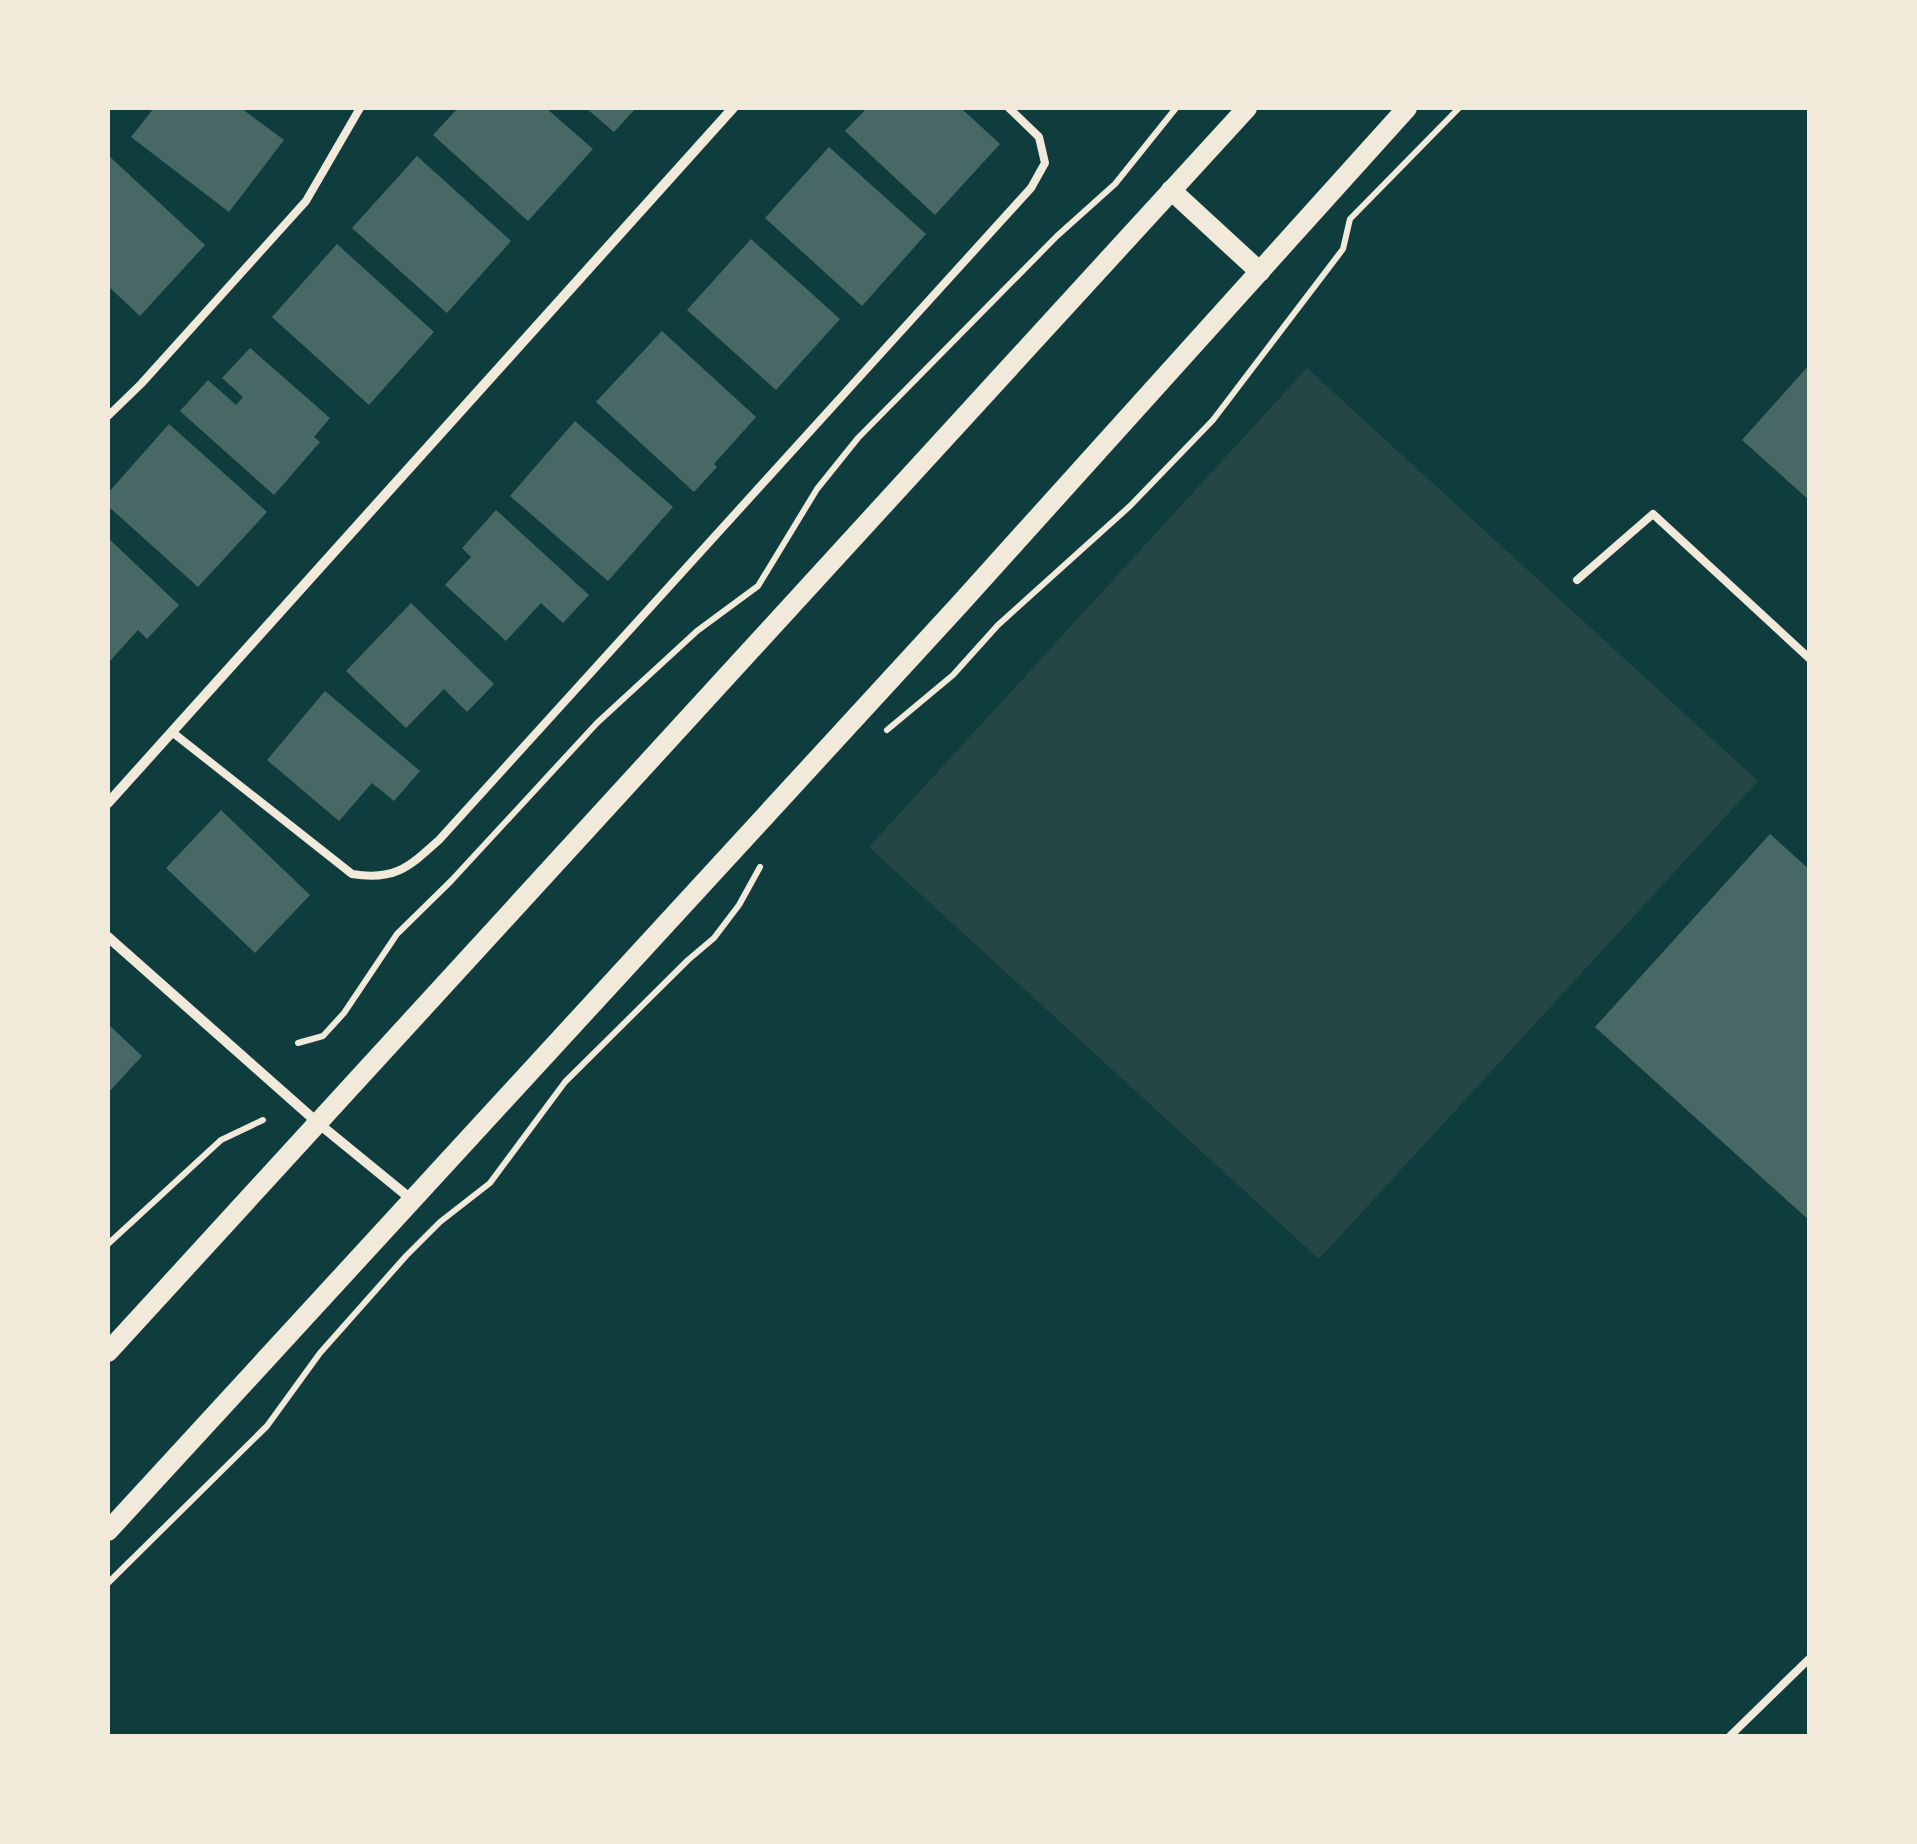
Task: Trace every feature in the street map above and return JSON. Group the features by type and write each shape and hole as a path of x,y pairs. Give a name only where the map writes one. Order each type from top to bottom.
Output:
{"main road":[{"path":"108,1352 1247,108"},
{"path":"108,1531 959,605 1408,108"},
{"path":"1172,190 1260,272"}],"street":[{"path":"108,803 733,108"},
{"path":"108,936 318,1124 411,1199"}],"lane":[{"path":"108,416 306,200 360,108"},
{"path":"172,732 352,874 376,878 406,869 453,825 1031,188 1045,163 1039,137 1009,108"},
{"path":"1577,580 1653,514 1810,659"},
{"path":"1730,1736 1810,1658"}],"path":[{"path":"298,1042 323,1036 397,934 598,722 697,630 758,586 817,489 858,438 1057,236 1116,184 1176,108"},
{"path":"885,732 953,675 998,625 1130,506 1213,420 1343,249 1350,219 1459,108"},
{"path":"108,1584 267,1426 320,1353 406,1256 440,1222 490,1184 565,1082 714,938 739,905 766,856"},
{"path":"108,1244 221,1140 263,1120"}],"shaded area":[{"path":"1307,368 1758,781 1319,1259 869,847"}],"building":[{"path":"154,108 241,108 284,140 229,212 131,137"},
{"path":"458,108 546,108 593,149 528,221 433,135"},
{"path":"586,108 636,108 614,132"},
{"path":"867,108 961,108 1000,144 935,215 845,131"},
{"path":"829,147 926,234 862,306 765,218"},
{"path":"108,155 205,245 140,316 108,286"},
{"path":"417,156 511,241 447,313 352,228"},
{"path":"751,239 840,319 776,390 687,310"},
{"path":"337,244 434,332 369,405 272,317"},
{"path":"662,331 756,417 694,492 596,402"},
{"path":"250,348 330,418 314,437 320,442 274,495 180,411 208,380 236,405 243,397 222,378"},
{"path":"1810,364 1810,501 1742,440"},
{"path":"575,421 673,507 608,581 510,496"},
{"path":"169,424 267,512 198,587 108,506 108,493"},
{"path":"496,510 589,595 563,623 541,603 506,641 445,585 471,557 462,548"},
{"path":"108,538 179,605 147,639 138,630 108,663"},
{"path":"411,603 494,684 467,712 444,689 406,728 346,671"},
{"path":"325,691 420,771 394,801 372,783 339,821 267,760"},
{"path":"221,810 310,895 255,953 166,868"},
{"path":"1770,834 1810,870 1810,1221 1595,1027"},
{"path":"108,1024 142,1056 108,1093"}]}
